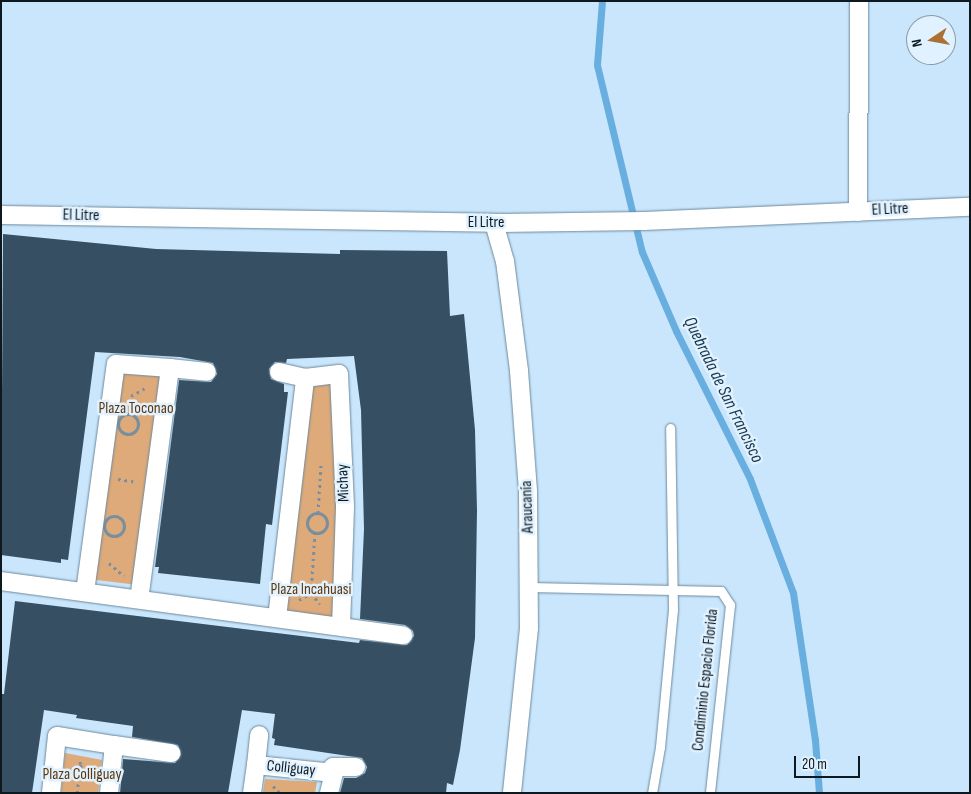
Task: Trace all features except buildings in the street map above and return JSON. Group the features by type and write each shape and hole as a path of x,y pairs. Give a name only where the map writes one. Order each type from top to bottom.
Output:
{"street":[{"path":"858,212 859,1"},
{"name":"El Litre","path":"1,214 494,223 644,221 970,206"},
{"name":"Araucanía","path":"494,223 505,261 519,371 528,492 529,587 522,711 512,793"},
{"path":"84,592 116,364 207,372"},
{"path":"139,600 170,368"},
{"name":"Michay","path":"279,372 305,378 339,374 345,507 341,626"},
{"path":"277,615 305,378"},
{"path":"1,581 139,600 277,615 403,635"},
{"path":"256,765 259,735"},
{"path":"51,793 57,736 171,753"},
{"path":"109,793 114,745"},
{"name":"Colliguay","path":"252,793 256,765 334,773 329,793"},
{"path":"328,772 333,767 356,768"}],"lane":[{"path":"652,793 660,746 673,589 670,428"},
{"name":"Condiminio Espacio Florida","path":"529,587 722,591 730,606 710,793"}],"path":[{"path":"318,513 322,455 343,455"},
{"path":"100,476 155,485"},
{"path":"315,532 324,530 327,524 326,518 318,513"},
{"path":"315,532 308,526 308,520 318,513"},
{"path":"277,615 311,593 315,532"},
{"path":"77,793 81,764"}],"green space":[{"name":"Plaza Toconao","path":"118,371 164,377 138,585 92,579"},
{"name":"Plaza Incahuasi","path":"320,384 332,384 339,498 335,620 284,610 310,387"},
{"name":"Plaza Colliguay","path":"65,753 102,760 98,793 61,793"},
{"path":"265,779 317,782 315,793 263,793"}],"waterway":[{"name":"Quebrada de San Francisco","path":"602,1 597,65 642,252 676,331 750,479 793,593 815,740 819,793"}]}
